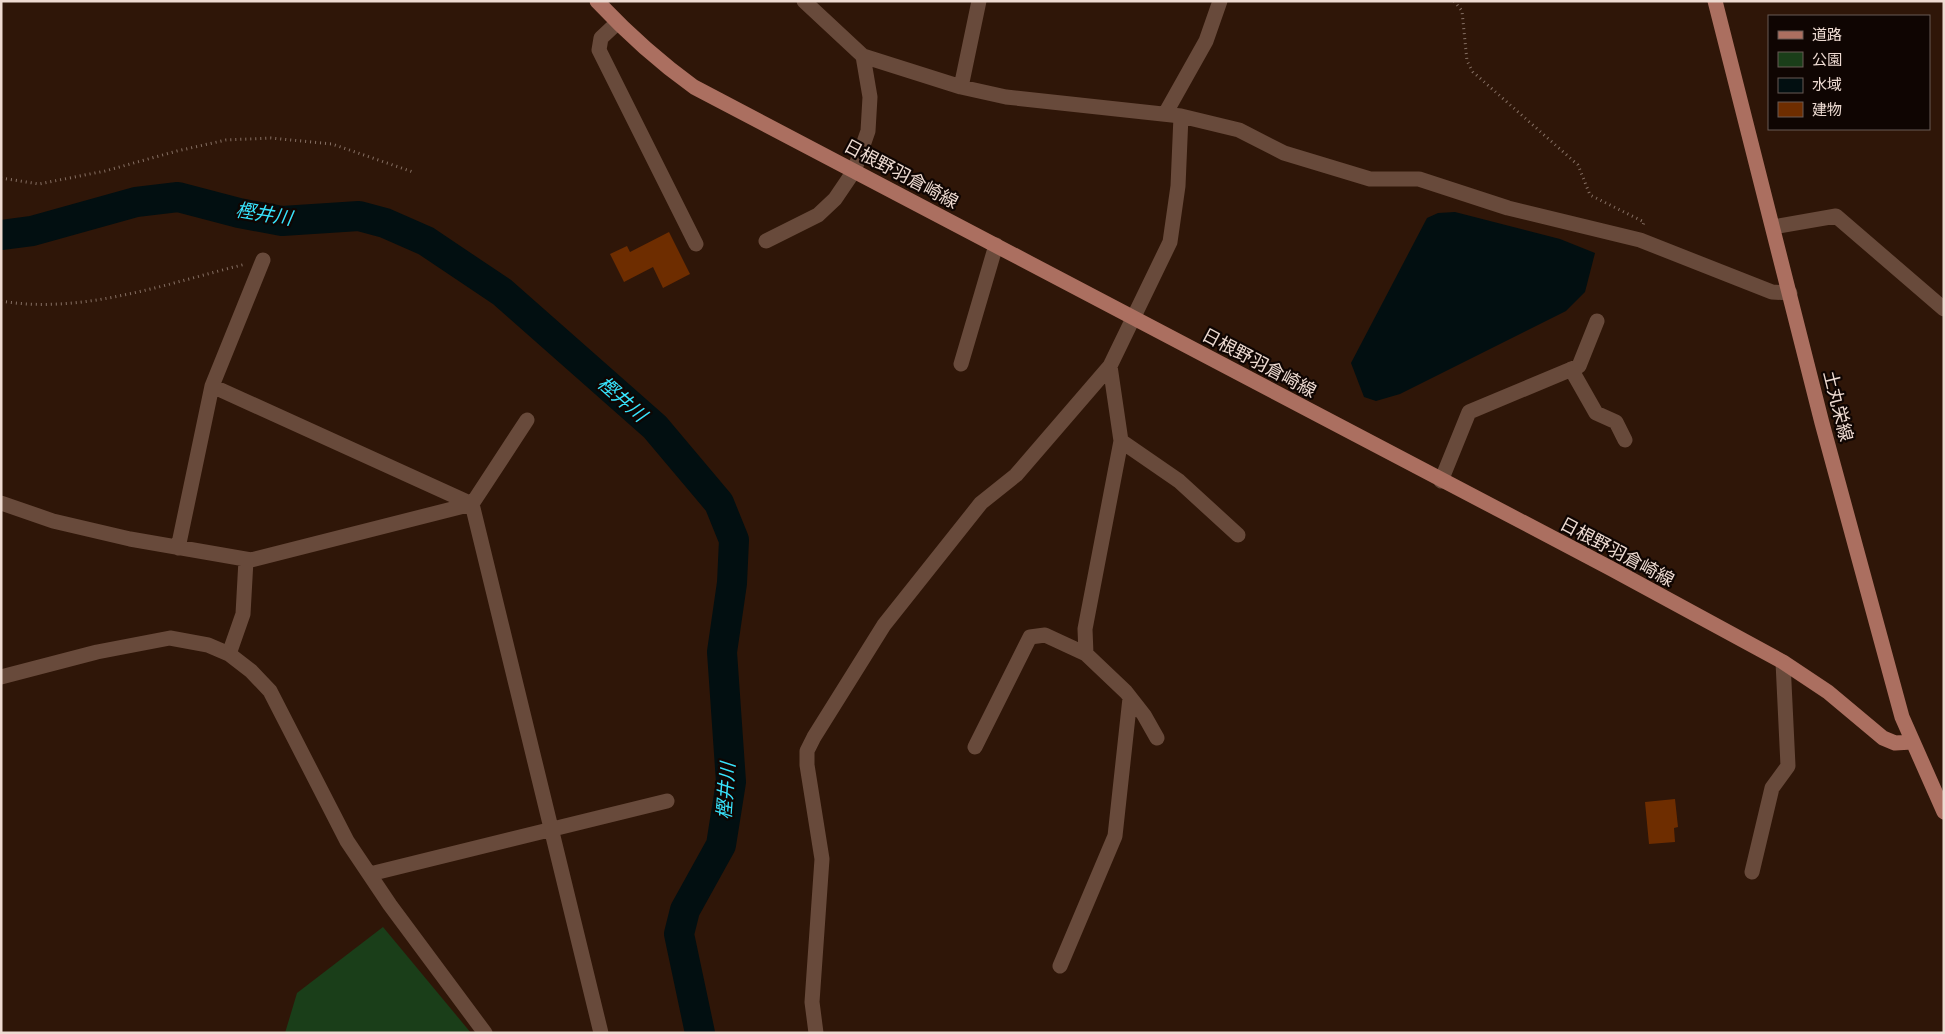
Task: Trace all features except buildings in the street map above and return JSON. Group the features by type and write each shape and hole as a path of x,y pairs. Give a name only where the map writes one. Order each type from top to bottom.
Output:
{"main road":[{"name":"日根野羽倉崎線","path":"596,1 656,59 694,87 1134,317 1441,481 1610,568 1783,662 1828,692 1883,738 1895,742 1912,742"},
{"name":"土丸栄線","path":"1715,1 1774,227 1822,423 1880,640 1902,717 1944,812"}],"street":[{"path":"804,1 809,8 862,56 961,87 1006,97 1181,116 1239,130 1284,153 1370,179 1419,179 1508,208 1640,240 1772,292 1790,293"},
{"path":"961,87 979,1"},
{"path":"1165,114 1206,41 1220,1"},
{"path":"617,23 601,38 599,50 696,244"},
{"path":"766,240 818,215 835,199 854,171 868,131 870,97 862,56"},
{"path":"816,1033 812,1002 822,859 807,765 807,751 884,625 968,518 981,503 1016,475 1110,366 1170,242 1178,186 1181,116"},
{"path":"1774,227 1836,216 1944,309"},
{"path":"960,364 996,245"},
{"path":"178,548 212,386 263,260"},
{"path":"1441,481 1470,412 1578,366 1597,321"},
{"path":"1086,654 1085,629 1121,441 1110,366"},
{"path":"1571,369 1596,413 1616,422 1625,440"},
{"path":"212,386 472,504"},
{"path":"1,502 53,521 130,539 251,560 472,504 527,420"},
{"path":"1121,441 1179,481 1238,535"},
{"path":"472,504 601,1033"},
{"path":"229,654 243,614 246,560"},
{"path":"975,747 1030,637 1045,634 1086,654 1130,698 1144,715 1157,738"},
{"path":"1,677 97,652 170,638 208,645 229,654 251,670 270,690 348,841 485,1033"},
{"path":"1752,872 1772,788 1788,766 1783,662"},
{"path":"1060,966 1115,836 1130,698"},
{"path":"370,874 667,801"}],"path":[{"path":"1454,1 1462,11 1467,61 1474,72 1578,165 1590,196 1644,222 1640,240"},
{"path":"1,178 39,184 105,171 176,151 226,140 271,138 332,144 413,172"},
{"path":"1,301 43,304 78,303 113,297 263,260"}],"green space":[{"path":"383,927 471,1033 285,1033 297,993"}],"water":[{"path":"1455,212 1560,239 1595,253 1585,292 1566,311 1400,394 1376,401 1364,397 1351,363 1427,218 1438,213"}],"waterway":[{"name":"樫井川","path":"1,235 32,231 136,202 178,197 239,213 282,221 359,216 385,223 426,241 502,292 655,427 719,503 734,540 732,583 722,652 731,782 721,845 685,910 679,934 700,1033"}]}
